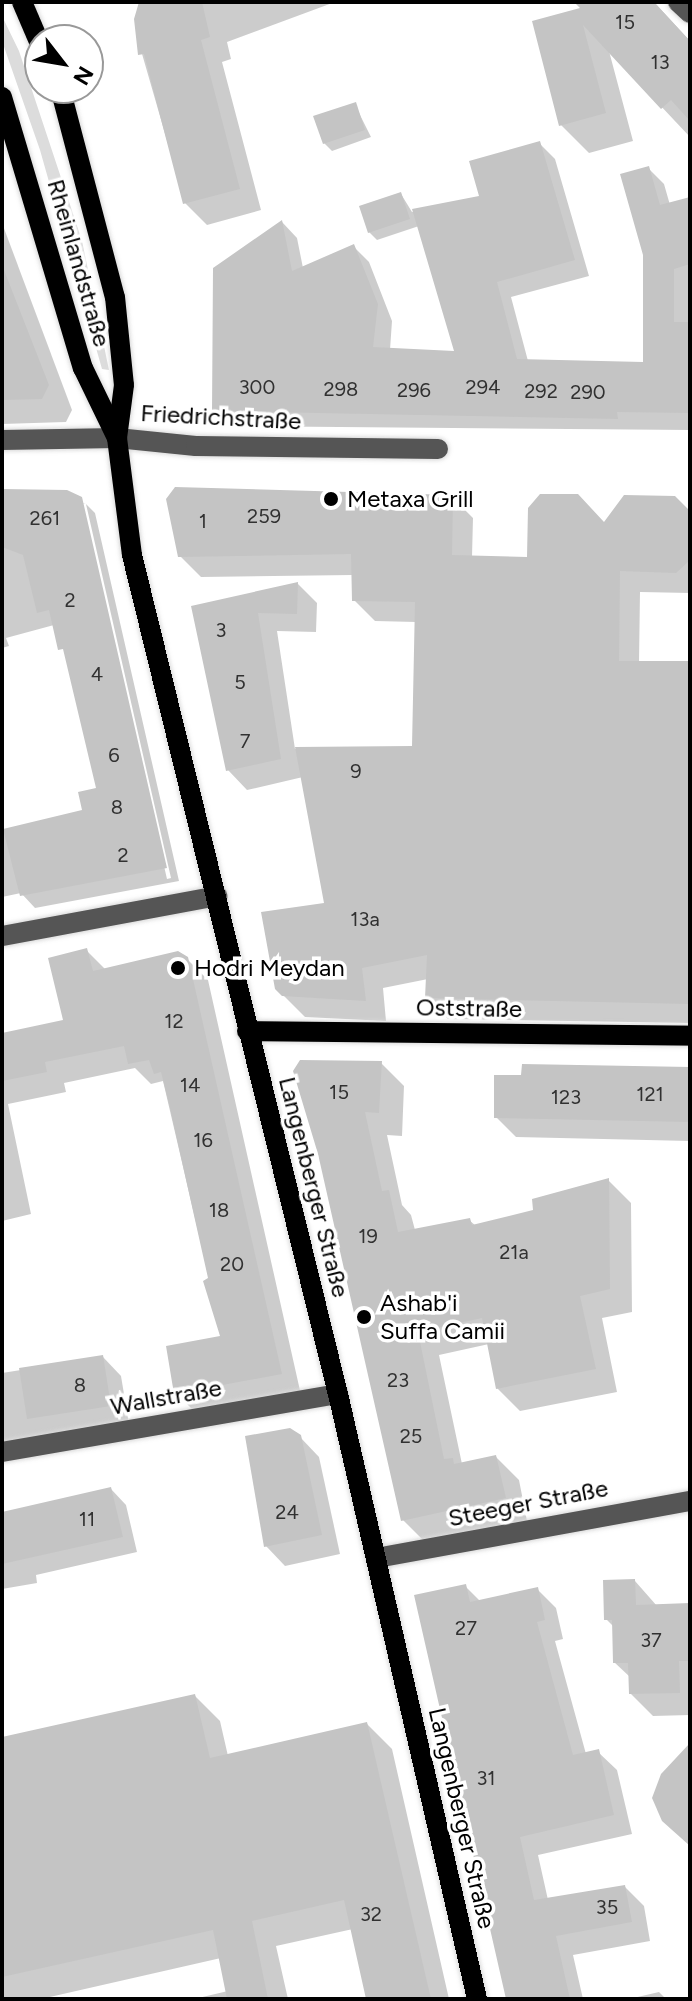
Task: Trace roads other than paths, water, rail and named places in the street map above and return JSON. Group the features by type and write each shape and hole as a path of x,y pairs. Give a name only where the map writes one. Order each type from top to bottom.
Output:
{"main road":[{"path":"22,2 31,24"},
{"name":"Rheinlandstraße","path":"2,97 83,368 117,438"},
{"name":"Rheinlandstraße","path":"64,104 115,297 124,385"},
{"name":"Langenberger Straße","path":"124,385 117,438 132,555 338,1394 477,1999"},
{"name":"Oststraße","path":"247,1031 690,1036"}],"street":[{"path":"678,2 690,13"},
{"name":"Friedrichstraße","path":"2,440 117,438 196,446 438,449"},
{"path":"2,936 217,896"},
{"name":"Wallstraße","path":"2,1452 338,1394"},
{"name":"Steeger Straße","path":"376,1558 690,1501"}],"place":[{"name":"Metaxa Grill","path":"331,499"},
{"name":"Hodri Meydan","path":"178,968"},
{"name":"Ashab'i Suffa Camii","path":"364,1317"}]}
